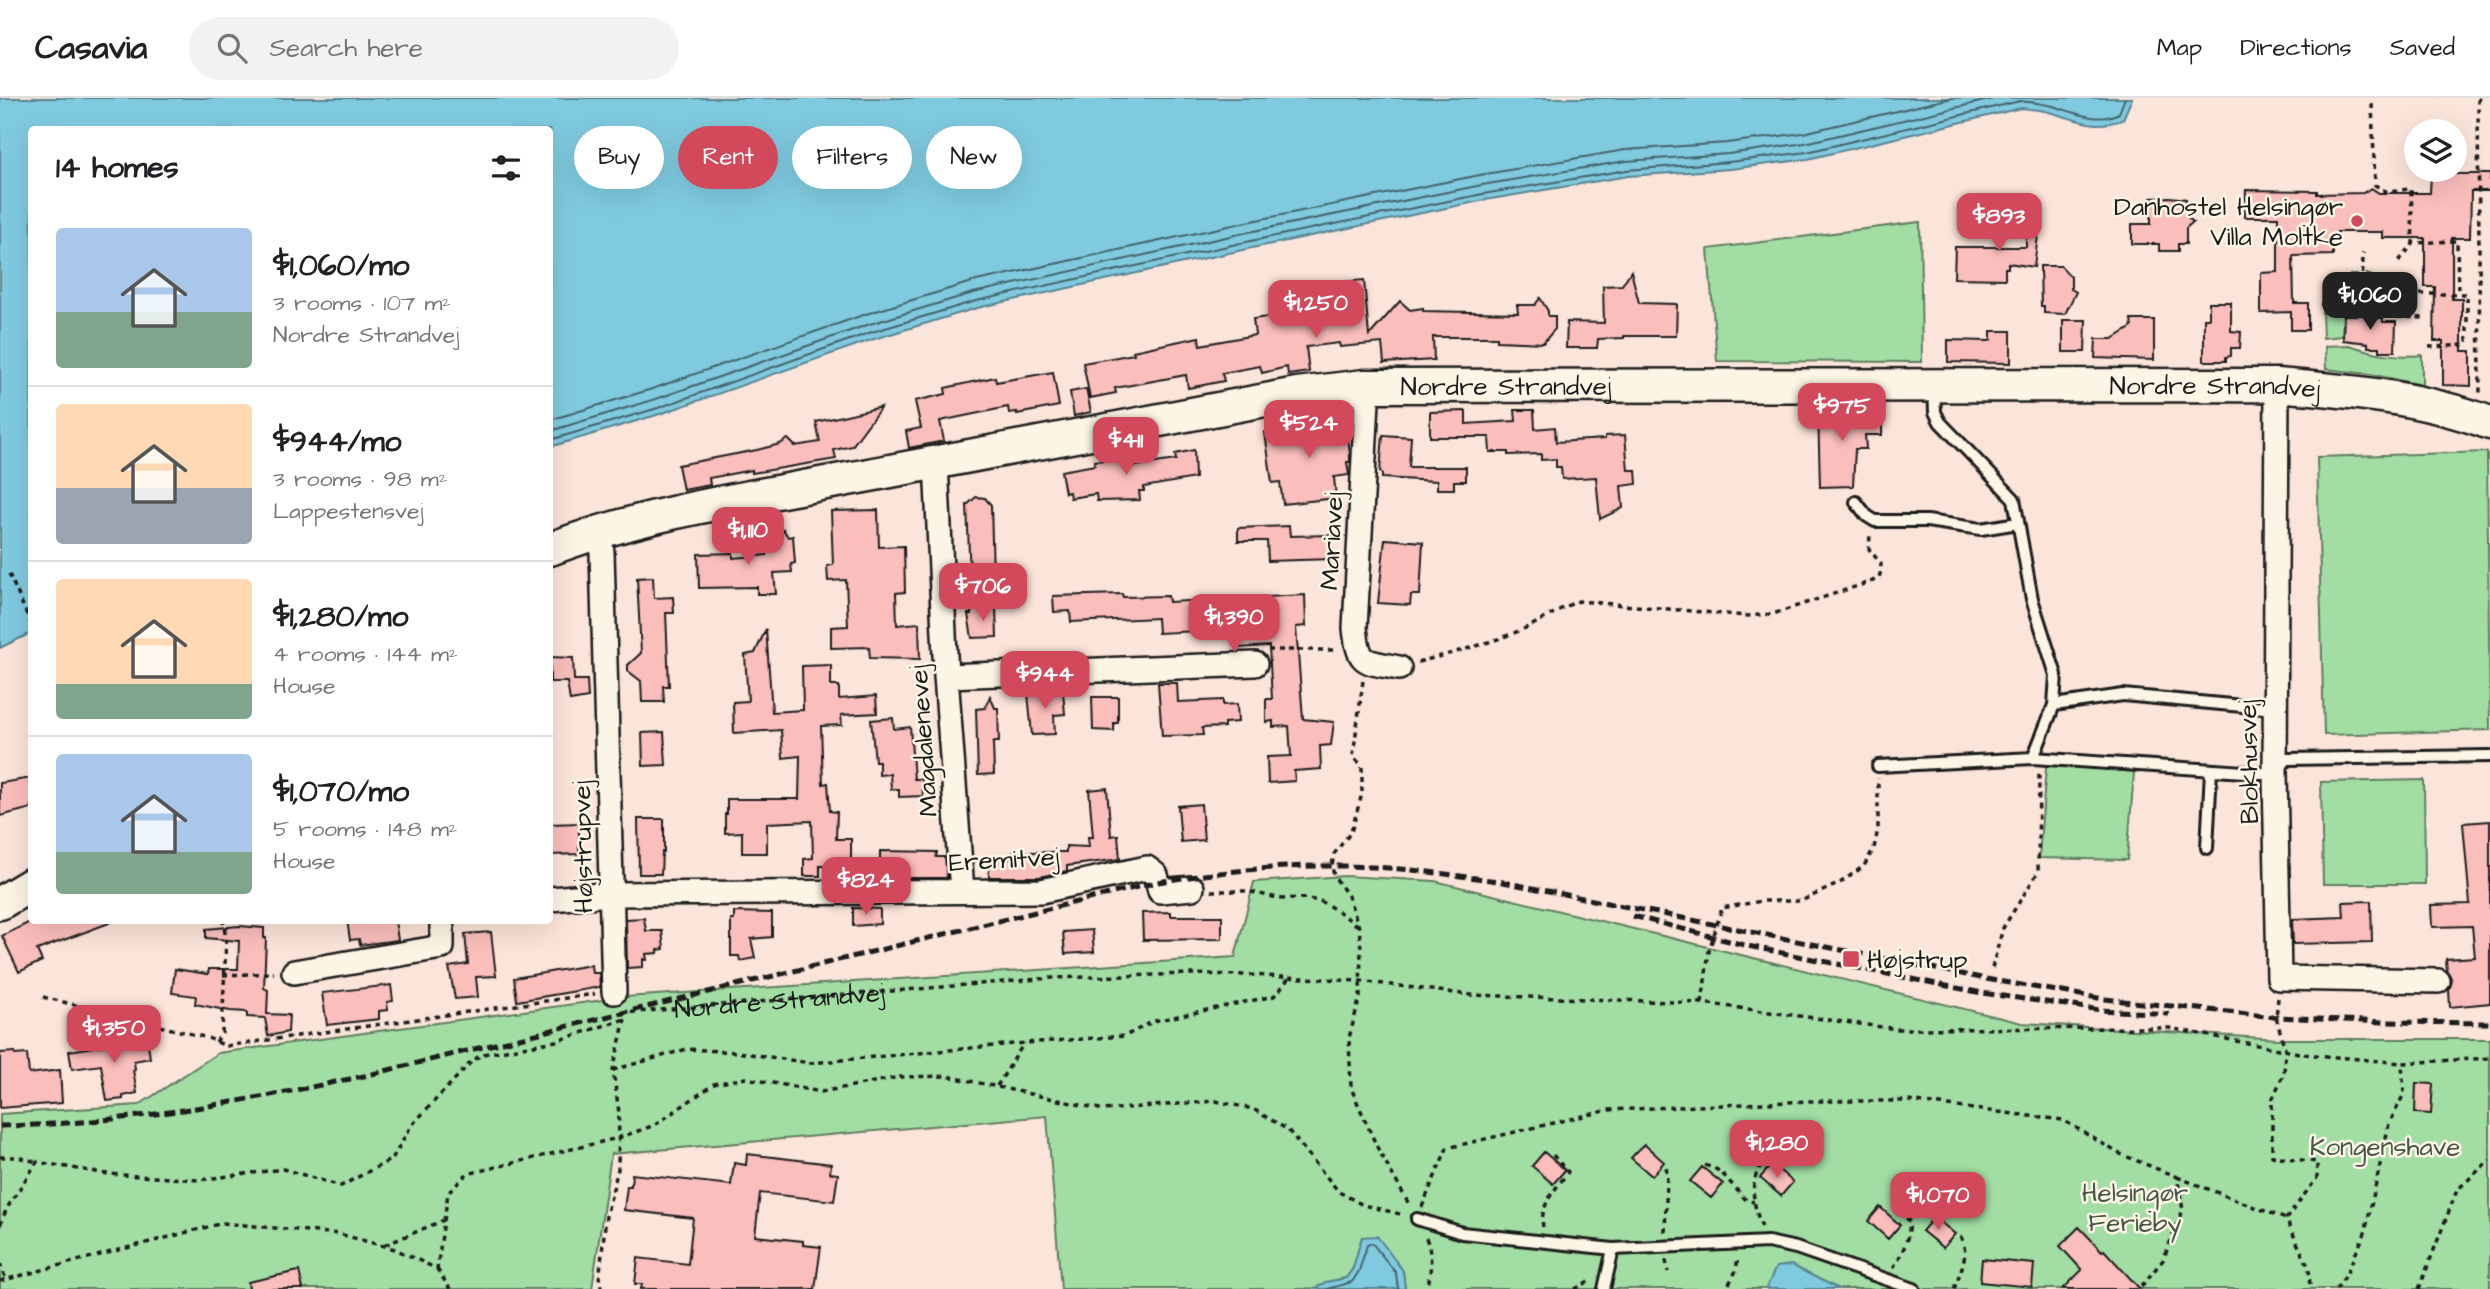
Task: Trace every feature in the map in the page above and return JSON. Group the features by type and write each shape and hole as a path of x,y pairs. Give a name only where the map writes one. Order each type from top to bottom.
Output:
{"main road":[{"name":"Nordre Strandvej","path":"553,548 599,532 759,496 1297,394 1366,386 2277,385 2390,396 2430,404 2482,420"},
{"path":"0,903 28,886"}],"street":[{"name":"Blokhusvej","path":"2277,385 2275,709 2279,978"},
{"name":"Mariavej","path":"1362,656 1355,628 1366,386"},
{"name":"Magdalenevej","path":"936,462 946,676 962,891"},
{"name":"Højstrupvej","path":"599,532 602,552 614,992"},
{"path":"1362,656 1399,668"},
{"path":"946,676 1255,664"},
{"name":"Eremitvej","path":"553,899 611,894 1041,891 1147,868 1156,875 1160,891 1192,888"},
{"path":"294,972 442,947 442,924"},
{"path":"2279,978 2438,981"}],"lane":[{"path":"1934,386 1935,412 1940,422 2014,499 2032,599 2056,675 2054,705 2033,758"},
{"path":"1856,502 1867,516 1875,521 1927,521 1981,529 2018,523"},
{"path":"2054,705 2123,695 2275,709"},
{"path":"1878,766 2033,758 2276,775 2287,759 2490,757"},
{"path":"2207,848 2211,770"},
{"path":"1417,1219 1462,1233 1613,1249 1768,1242 1796,1248 1914,1289"},
{"path":"1604,1289 1613,1249"}],"path":[{"path":"2480,98 2482,420"},
{"path":"2372,104 2375,185 2385,191 2411,189 2413,243 2399,261"},
{"path":"2413,243 2458,241 2458,294"},
{"path":"2362,304 2363,253"},
{"path":"2420,294 2467,294 2465,345 2429,347"},
{"path":"2320,304 2362,304 2400,317 2425,318"},
{"path":"1399,668 1485,644 1524,629 1564,606 1579,601 1747,617 1773,614 1873,582 1880,575 1881,564 1869,549 1868,540 1875,521"},
{"path":"9,573 28,617"},
{"path":"1255,664 1259,650 1362,656 1353,756 1362,766 1362,794 1351,832 1334,854 1332,866 1334,876 1348,896 1359,927 1361,948 1360,997 1349,1038 1351,1088 1377,1147 1430,1247 1427,1289"},
{"path":"1992,968 2003,928 2038,872 2039,772 2033,758"},
{"path":"1702,1003 1709,951 1721,908 1762,901 1801,901 1840,883 1864,866 1874,848 1878,829 1878,766"},
{"path":"1192,888 1202,891 1247,891 1282,898 1320,901 1339,911 1359,927"},
{"path":"216,1042 222,1033 226,939 224,924"},
{"path":"223,975 294,972"},
{"name":"Nordre Strandvej","path":"623,1013 1052,978 1190,974 1291,976 1360,981 1471,995 1702,1003 1897,1030 2169,1028 2304,1054 2402,1063 2490,1058"},
{"path":"614,1070 687,1049 737,1052 810,1063 1025,1042 1125,1036 1154,1021 1275,996 1291,976"},
{"path":"2279,978 2276,1017 2285,1049 2284,1073 2272,1100 2272,1156 2316,1162 2317,1178 2286,1219"},
{"path":"43,997 226,1046 270,1042 614,992 625,1019 614,1070 619,1112 618,1169 606,1216 599,1281 602,1289"},
{"path":"0,1157 18,1157 108,1174 200,1180 283,1169 341,1186 391,1159 411,1126 472,1061 483,1054 556,1041 625,1019"},
{"path":"997,1086 1025,1042"},
{"path":"2336,1289 2345,1277 2365,1233 2389,1124 2404,1094 2402,1063"},
{"path":"437,1269 448,1193 467,1174 618,1138 655,1125 714,1084 746,1078 821,1092 900,1077 947,1076 1104,1110 1216,1101 1253,1109 1288,1130 1339,1192 1363,1205 1417,1219"},
{"path":"1417,1219 1447,1148 1609,1110 1825,1101 1908,1101 2063,1119 2118,1153 2286,1219 2309,1268 2310,1289"},
{"path":"1547,1242 1542,1218 1545,1205 1568,1172 1551,1153"},
{"path":"1768,1242 1754,1202 1753,1183 1762,1163 1769,1157 1777,1158 1781,1164"},
{"path":"2419,1289 2457,1190 2490,1160"},
{"path":"0,1225 7,1208 37,1162"},
{"path":"1664,1246 1666,1164"},
{"path":"1705,1165 1720,1171 1746,1200 1754,1202"},
{"path":"2139,1289 2163,1260 2182,1210 2177,1177"},
{"path":"1885,1278 1904,1251 1909,1238 1910,1222 1900,1211"},
{"path":"383,1246 444,1220"},
{"path":"0,1263 3,1281 223,1223 339,1234 383,1246 437,1269 450,1289"},
{"path":"1954,1289 1965,1257 1965,1243 1959,1234"},
{"path":"1728,1284 1737,1269 1736,1243"}],"green space":[{"path":"1920,222 1922,362 1717,361 1708,249"},
{"path":"2367,274 2378,279 2387,288 2400,309 2397,312 2361,292 2343,306 2342,336 2323,338 2322,312 2335,313 2341,286 2350,275 2357,275 2359,281 2367,280"},
{"path":"2349,345 2385,354 2422,355 2422,385 2370,374 2326,369 2325,346"},
{"path":"2487,452 2490,730 2324,735 2317,457"},
{"path":"2071,763 2134,772 2127,860 2039,858 2046,767"},
{"path":"2424,780 2425,884 2323,884 2321,782"},
{"path":"1345,876 1435,881 2022,1023 2279,1039 2490,1039 2490,1289 1405,1289 1403,1271 1362,1237 1353,1268 1346,1278 1326,1282 1314,1289 1061,1289 1047,1116 611,1154 592,1289 0,1289 0,1114 139,1105 218,1053 625,997 1235,957 1254,882"}],"water":[{"path":"0,98 2132,98 2123,119 2103,124 2086,123 2049,112 2021,108 1808,159 1730,169 1628,176 1485,200 977,308 874,339 660,414 553,446 553,126 28,126 28,634 0,648"},
{"path":"1377,1236 1403,1271 1405,1289 1314,1289 1326,1282 1346,1278 1353,1268 1362,1237"},
{"path":"1791,1265 1839,1289 1766,1289 1776,1267"}],"building":[{"path":"2467,174 2490,174 2490,191 2471,191 2470,238 2452,238 2452,299 2462,299 2462,351 2471,351 2471,386 2443,385 2443,341 2434,341 2435,287 2425,287 2425,238 2383,238 2383,232 2337,232 2337,247 2333,247 2333,255 2293,256 2294,303 2308,303 2308,330 2291,330 2291,312 2261,313 2261,273 2278,272 2278,217 2245,217 2246,190 2317,191 2317,194 2363,193 2371,188 2379,193 2430,193 2431,182 2467,182"},
{"path":"2151,198 2186,199 2186,216 2193,222 2186,228 2186,244 2178,244 2178,251 2159,251 2159,244 2132,244 2132,224 2151,224"},
{"path":"2026,204 2042,204 2034,267 2008,263 2005,279 1954,278 1955,247 2026,247"},
{"path":"2040,266 2061,266 2071,277 2071,289 2076,292 2065,314 2044,313 2044,306 2041,306"},
{"path":"1631,271 1639,303 1677,304 1676,336 1624,336 1598,339 1597,348 1566,348 1567,322 1604,323 1603,286 1622,285"},
{"path":"1364,280 1369,336 1400,301 1410,310 1423,308 1423,311 1518,313 1517,305 1535,305 1540,298 1548,316 1555,316 1555,329 1543,343 1497,341 1497,337 1433,337 1434,360 1384,363 1382,343 1340,347 1339,343 1306,347 1309,372 1288,375 1287,367 1262,373 1260,366 1222,373 1224,381 1188,388 1186,375 1115,388 1116,393 1090,398 1083,363 1134,354 1133,351 1199,337 1200,345 1255,335 1253,319 1305,312 1303,298 1335,294 1333,283"},
{"path":"2209,302 2231,302 2231,331 2241,332 2240,348 2231,348 2231,356 2226,357 2226,361 2204,361 2204,318 2209,318"},
{"path":"2344,315 2370,315 2370,318 2383,318 2383,322 2396,322 2395,351 2380,351 2380,347 2368,347 2368,343 2343,340"},
{"path":"2063,320 2086,320 2085,352 2063,352"},
{"path":"2131,320 2154,320 2154,360 2095,358 2096,339 2113,339 2132,327"},
{"path":"1991,331 2011,331 2011,363 1948,362 1948,340 1989,341"},
{"path":"1053,372 1059,406 1017,414 1009,413 1008,407 940,421 944,441 909,448 906,431 921,428 915,401 946,394 945,388 995,377 996,382"},
{"path":"1086,389 1091,412 1074,416 1070,392"},
{"path":"881,407 852,446 834,450 836,459 709,478 710,485 683,490 678,465 757,450 788,439 795,446 820,442 816,422"},
{"path":"1818,408 1854,408 1855,416 1882,416 1882,435 1865,435 1866,449 1855,449 1853,486 1820,487"},
{"path":"1515,410 1534,410 1535,429 1555,427 1556,442 1625,435 1628,470 1636,470 1637,484 1621,486 1623,508 1600,519 1596,477 1562,479 1561,467 1556,467 1556,459 1541,460 1541,454 1508,455 1508,452 1490,452 1489,437 1430,437 1430,412 1466,411 1466,424 1516,421"},
{"path":"1346,420 1349,475 1334,477 1336,498 1283,504 1280,482 1272,483 1265,432"},
{"path":"1383,435 1411,437 1409,467 1466,467 1466,481 1454,481 1454,489 1437,489 1437,481 1382,478 1380,472"},
{"path":"1194,450 1195,478 1144,487 1144,491 1139,491 1140,500 1097,501 1096,494 1070,498 1069,492 1065,493 1061,471 1095,465 1094,461 1134,458 1135,466 1176,460 1175,454"},
{"path":"976,497 985,498 991,505 993,575 970,577 967,505"},
{"path":"878,510 879,547 904,546 905,592 896,593 897,625 919,623 920,659 870,658 869,647 831,648 831,627 848,626 846,580 828,581 827,566 833,565 831,511"},
{"path":"1289,526 1290,536 1331,535 1332,559 1268,561 1267,541 1238,541 1238,528"},
{"path":"783,529 788,537 793,536 795,563 791,564 792,572 774,573 776,594 757,594 757,587 699,588 698,554 733,553 733,558 767,555 768,538 778,538"},
{"path":"1385,539 1423,542 1420,595 1411,595 1410,605 1378,603"},
{"path":"653,577 654,598 673,597 674,613 666,613 669,686 663,686 664,702 642,702 641,681 628,671 628,665 641,653 637,578"},
{"path":"1122,594 1123,597 1168,596 1169,602 1305,595 1306,626 1296,627 1303,719 1334,722 1331,745 1320,746 1321,769 1294,771 1295,781 1268,783 1267,757 1291,756 1289,726 1273,727 1273,721 1266,722 1266,699 1272,699 1269,646 1239,648 1238,629 1158,633 1157,618 1071,622 1070,611 1054,612 1053,596"},
{"path":"996,608 997,637 972,638 968,614 971,614 971,610"},
{"path":"766,629 772,712 803,710 802,666 831,665 831,686 839,686 839,699 876,696 877,713 841,715 842,725 821,726 823,784 828,783 830,811 837,812 836,839 851,839 851,867 820,866 820,876 804,876 804,859 813,858 812,821 767,823 767,853 742,853 742,832 725,833 727,799 799,799 800,756 783,758 781,730 734,733 733,702 748,701 745,655 755,653"},
{"path":"553,657 573,658 574,680 587,680 588,698 570,701 567,682 553,682"},
{"path":"1158,683 1177,683 1178,702 1223,700 1223,705 1237,704 1238,722 1224,723 1224,727 1202,728 1203,735 1162,736"},
{"path":"1063,691 1065,714 1054,715 1055,734 1032,735 1028,693"},
{"path":"990,696 995,708 998,708 999,742 993,742 994,774 978,775 976,709 985,708"},
{"path":"1092,697 1118,697 1118,723 1114,723 1114,731 1093,730"},
{"path":"893,718 894,729 910,727 914,779 922,779 923,796 899,797 899,789 891,789 890,774 879,775 871,720"},
{"path":"664,732 666,765 643,766 642,733"},
{"path":"28,779 28,809 0,816 0,783"},
{"path":"1107,788 1111,836 1118,835 1120,859 1067,866 1067,871 1039,877 989,877 989,860 1014,858 1013,852 1066,852 1066,846 1089,847 1088,837 1093,837 1089,790"},
{"path":"1201,804 1204,840 1181,842 1178,806"},
{"path":"638,819 664,819 661,874 639,874"},
{"path":"2490,821 2490,1003 2450,1007 2449,990 2452,981 2447,971 2446,959 2475,957 2472,926 2432,927 2431,905 2470,904 2463,823"},
{"path":"579,823 579,854 553,855 553,824"},
{"path":"880,851 937,852 936,857 945,857 947,878 880,878"},
{"path":"2371,901 2372,942 2293,944 2292,919 2344,917 2343,902"},
{"path":"853,908 880,909 880,924 853,926"},
{"path":"734,912 772,913 772,937 751,939 755,958 740,961 739,956 731,956 731,920 734,920"},
{"path":"1171,912 1171,916 1222,916 1222,939 1143,940 1142,913"},
{"path":"644,918 646,931 662,931 664,949 658,950 658,953 646,954 647,960 643,959 643,967 627,968 626,919"},
{"path":"28,923 106,924 37,950 42,961 19,972 2,936"},
{"path":"348,924 396,924 398,940 360,945 359,939 350,940"},
{"path":"239,926 264,928 267,1014 289,1015 288,1032 268,1036 265,1018 247,1017 247,1012 195,1004 196,996 172,993 175,969 208,974 209,969 238,969 239,941 206,938 206,929"},
{"path":"1092,930 1094,952 1065,954 1063,932"},
{"path":"491,932 496,976 476,977 478,997 455,999 449,967 468,964 465,934"},
{"path":"591,965 592,973 599,973 600,987 517,1001 514,978"},
{"path":"391,985 393,1001 387,1002 388,1010 379,1011 379,1019 327,1025 322,993"},
{"path":"147,1038 150,1058 134,1061 137,1093 123,1096 123,1099 107,1101 101,1065 72,1069 69,1051"},
{"path":"15,1052 15,1055 27,1054 29,1074 60,1070 62,1103 0,1108 0,1053"},
{"path":"2416,1083 2433,1084 2431,1114 2415,1113"},
{"path":"1644,1144 1664,1162 1652,1176 1631,1158"},
{"path":"1544,1152 1565,1170 1553,1184 1532,1166"},
{"path":"747,1154 831,1164 830,1173 838,1174 834,1201 760,1193 755,1236 803,1241 803,1245 821,1247 815,1289 641,1289 642,1284 635,1284 638,1258 688,1264 693,1218 624,1210 627,1186 631,1186 632,1174 731,1185 734,1163 746,1165"},
{"path":"1772,1164 1793,1182 1781,1196 1760,1178"},
{"path":"1702,1167 1723,1184 1711,1198 1690,1181"},
{"path":"1880,1207 1900,1225 1888,1239 1868,1221"},
{"path":"1934,1217 1955,1234 1943,1248 1922,1231"},
{"path":"2079,1227 2140,1289 2063,1289 2082,1270 2060,1246"},
{"path":"1982,1259 2034,1264 2032,1287 1980,1282"},
{"path":"299,1271 303,1289 249,1289 248,1282"}],"railway":[{"path":"0,1126 138,1116 318,1086 1158,882 1226,872 1293,867 1379,867 1498,881 1986,979 2104,999 2276,1017 2490,1023"},
{"path":"1633,916 1748,946 1982,993 2101,1010 2169,1014"}],"place":[{"name":"Danhostel Helsingør Villa Moltke","path":"2357,221"},
{"name":"Højstrup","path":"1851,959"}],"park label":[{"name":"Kongenshave","path":"2385,1146"},
{"name":"Helsingør Ferieby","path":"2135,1207"}]}
